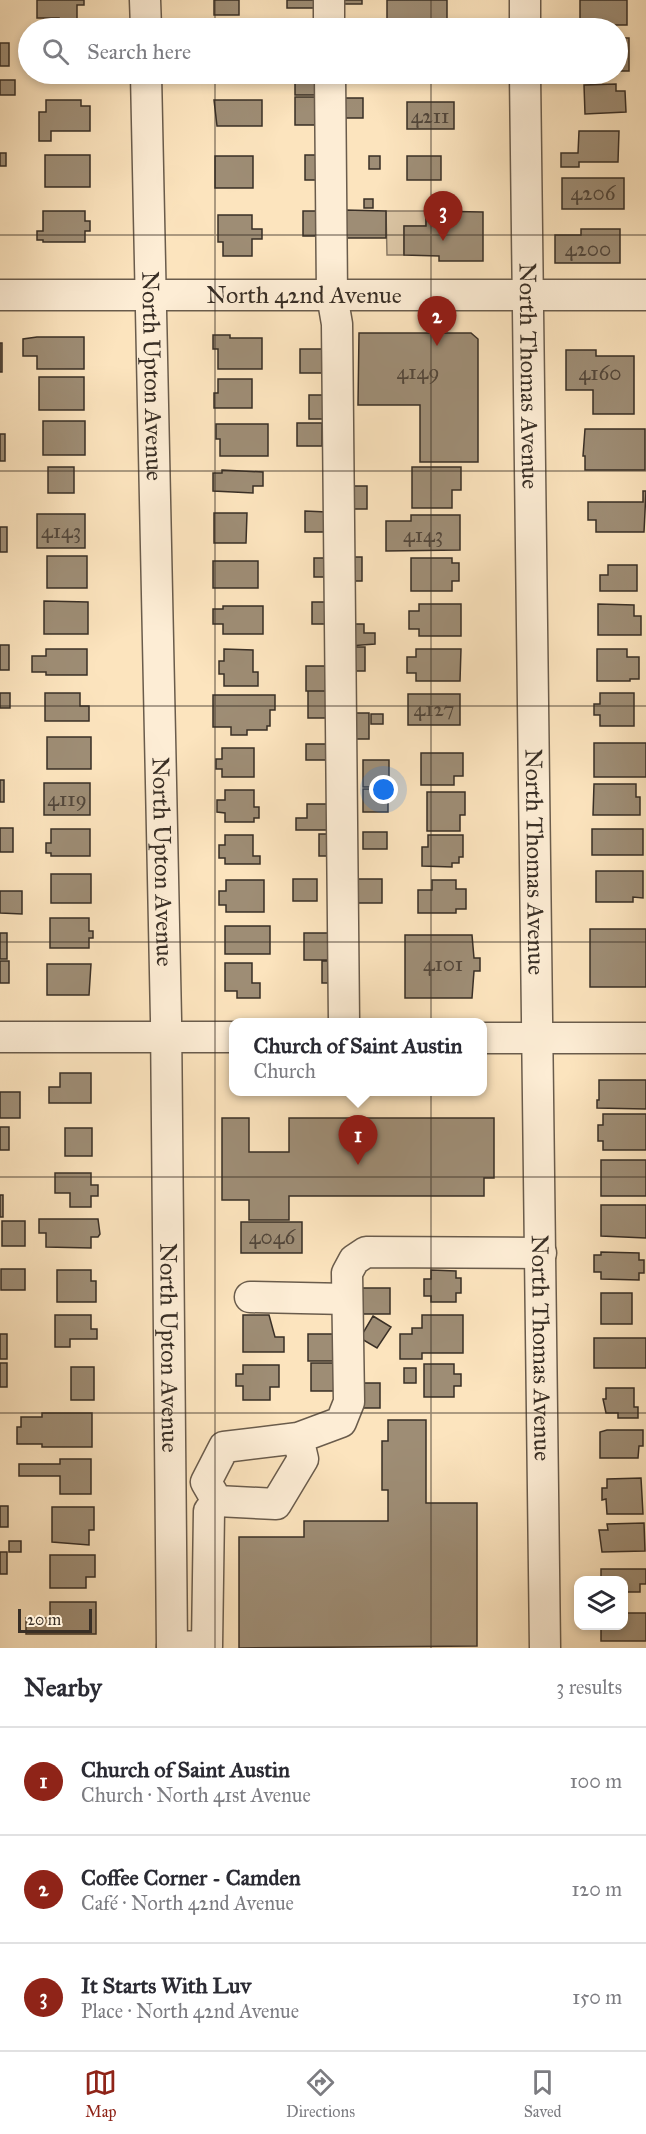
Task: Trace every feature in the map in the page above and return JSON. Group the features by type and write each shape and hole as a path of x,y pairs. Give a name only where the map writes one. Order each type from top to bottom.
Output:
{"street":[{"path":"145,0 146,18"},
{"path":"329,0 329,18"},
{"path":"525,0 525,18"},
{"name":"North Upton Avenue","path":"146,84 167,1037 172,1647"},
{"path":"330,84 332,296 337,324 344,1018"},
{"name":"North Thomas Avenue","path":"525,84 545,1648"},
{"name":"North 42nd Avenue","path":"0,295 646,295"},
{"path":"0,1037 229,1037"},
{"path":"487,1038 646,1038"},
{"path":"172,1647 207,1646 209,1511 224,1447 298,1438 341,1422 348,1402 347,1273 354,1260 366,1252 541,1253"},
{"path":"250,1298 347,1299"},
{"path":"169,1481 276,1504 303,1459 298,1438"}],"shaded area":[{"path":"386,211 426,211 426,226 404,226 404,255 387,255"}],"building":[{"path":"37,0 84,0 84,5 77,5 77,18 37,18"},
{"path":"214,0 239,0 239,15 214,15"},
{"path":"287,0 319,0 319,8 287,8"},
{"path":"341,0 362,0 362,4 341,4"},
{"path":"387,0 447,0 447,18 387,18"},
{"path":"580,0 627,0 627,18 580,18"},
{"path":"628,38 629,38 628,71"},
{"path":"0,43 9,43 9,66 0,66"},
{"path":"0,80 15,80 15,95 0,95"},
{"path":"295,84 323,84 323,95 295,95"},
{"path":"616,84 616,91 625,91 626,112 585,114 584,85"},
{"path":"295,97 325,97 325,125 295,125"},
{"path":"343,98 363,98 363,118 343,118"},
{"path":"46,100 81,100 81,106 90,106 90,131 51,131 51,141 39,141 39,112 46,112"},
{"path":"214,100 262,100 262,126 217,126"},
{"path":"407,102 454,102 454,129 407,129"},
{"path":"579,131 619,131 618,162 579,162 579,167 561,167 561,153 578,153"},
{"path":"0,153 6,153 6,166 0,166"},
{"path":"45,155 90,155 90,187 45,187"},
{"path":"305,155 323,155 323,180 305,180"},
{"path":"215,156 253,156 253,188 215,188"},
{"path":"369,156 380,156 380,169 369,169"},
{"path":"407,156 441,156 441,180 407,180"},
{"path":"562,178 624,178 624,209 562,209"},
{"path":"364,199 373,199 373,208 364,208"},
{"path":"344,210 386,211 386,238 343,238"},
{"path":"43,211 85,211 85,221 90,221 90,231 85,231 85,242 37,240 37,231 43,231"},
{"path":"303,211 324,211 324,236 303,236"},
{"path":"426,211 483,212 483,261 439,261 439,256 404,255 404,226 426,226"},
{"path":"218,215 252,215 252,229 262,229 262,239 252,239 252,256 223,256 223,242 218,242"},
{"path":"581,229 620,229 620,263 555,263 555,235 581,235"},
{"path":"359,333 471,333 478,339 478,462 420,462 420,405 358,405"},
{"path":"213,335 230,335 230,338 262,338 262,369 218,369 218,349 213,349"},
{"path":"84,337 84,369 37,369 37,356 23,356 23,339"},
{"path":"0,343 2,343 2,372 0,372"},
{"path":"300,349 325,349 325,373 300,373"},
{"path":"566,350 596,350 596,356 634,356 634,414 593,414 593,390 566,390"},
{"path":"39,377 84,377 84,410 39,410"},
{"path":"218,379 252,379 252,408 214,408 214,393 218,393"},
{"path":"309,395 326,395 326,419 309,419"},
{"path":"43,421 85,421 85,455 43,455"},
{"path":"297,423 322,423 322,446 297,446"},
{"path":"216,424 268,424 268,456 220,456 220,439 216,439"},
{"path":"585,429 645,429 645,470 585,470 585,456 583,456"},
{"path":"0,434 5,434 5,461 0,461"},
{"path":"48,467 74,467 74,493 48,493"},
{"path":"412,467 461,467 461,490 452,490 452,508 412,508"},
{"path":"222,470 263,472 263,486 253,486 253,493 213,491 213,473 222,473"},
{"path":"347,486 367,486 367,509 347,509"},
{"path":"643,491 646,491 644,532 596,532 596,520 588,520 588,502 643,502"},
{"path":"305,511 327,512 327,532 305,532"},
{"path":"214,513 247,513 246,543 214,543"},
{"path":"37,514 85,514 85,548 37,548"},
{"path":"411,515 460,515 460,550 386,551 386,521 411,521"},
{"path":"0,527 7,527 7,552 0,552"},
{"path":"47,556 87,556 87,588 47,588"},
{"path":"347,557 362,557 362,581 347,581"},
{"path":"314,558 327,558 327,577 314,577"},
{"path":"411,558 452,558 452,563 459,563 459,581 452,581 452,591 411,591"},
{"path":"213,561 258,561 258,588 213,588"},
{"path":"608,565 637,565 637,591 600,591 600,575 608,575"},
{"path":"44,601 88,602 88,634 44,634"},
{"path":"312,602 328,602 328,624 312,624"},
{"path":"419,604 461,604 461,636 419,636 419,629 409,629 409,611 419,611"},
{"path":"598,604 634,605 634,616 641,616 641,635 598,635"},
{"path":"223,606 263,606 263,634 223,634 223,624 213,624 213,609 223,609"},
{"path":"349,624 364,624 364,633 375,633 375,644 349,646"},
{"path":"0,645 9,645 9,670 0,670"},
{"path":"349,647 365,647 365,671 349,671"},
{"path":"46,649 87,649 87,675 46,675 46,672 32,672 32,656 46,656"},
{"path":"224,649 253,650 253,672 258,672 258,686 224,686 224,674 219,674 219,661 224,661"},
{"path":"416,649 461,649 460,681 416,681 416,673 407,673 407,657 416,657"},
{"path":"597,649 627,649 627,657 639,657 639,679 597,681"},
{"path":"306,666 331,666 331,691 306,691"},
{"path":"308,691 332,691 332,718 308,718"},
{"path":"0,693 10,693 10,708 0,708"},
{"path":"45,693 80,693 80,706 89,706 89,721 45,721"},
{"path":"600,693 634,693 634,726 600,726 600,715 594,715 594,704 600,704"},
{"path":"408,694 460,694 460,725 408,725"},
{"path":"213,695 275,695 275,710 270,710 270,726 267,726 267,730 247,730 247,735 231,735 231,727 213,727"},
{"path":"351,713 369,713 369,739 351,739"},
{"path":"371,714 383,714 383,724 371,724"},
{"path":"47,737 91,737 91,769 47,769"},
{"path":"594,743 646,743 646,777 594,777"},
{"path":"306,744 328,744 328,760 306,760"},
{"path":"222,748 254,748 254,777 222,777 222,769 216,769 216,759 222,759"},
{"path":"421,753 463,753 463,776 454,776 454,785 421,785"},
{"path":"363,760 389,760 389,787 363,787"},
{"path":"0,780 4,780 4,802 0,802"},
{"path":"44,783 90,783 90,815 44,815"},
{"path":"594,784 636,784 636,797 640,797 640,815 593,815"},
{"path":"363,789 388,789 388,812 363,812"},
{"path":"225,790 254,790 254,807 259,807 259,818 254,818 254,822 225,822 225,813 217,812 217,800 225,800"},
{"path":"427,792 465,792 465,815 460,815 460,831 427,831"},
{"path":"307,804 333,804 333,830 296,830 296,818 307,818"},
{"path":"0,828 13,828 13,852 0,852"},
{"path":"51,829 90,829 90,856 51,856 51,853 46,853 46,843 51,843"},
{"path":"592,829 643,829 643,855 592,855"},
{"path":"363,832 387,832 387,849 363,849"},
{"path":"319,834 332,834 332,856 319,856"},
{"path":"225,835 253,835 253,856 260,856 260,864 225,864 225,858 219,858 219,845 225,845"},
{"path":"428,835 463,835 463,857 459,857 459,863 452,863 452,867 422,866 422,847 428,847"},
{"path":"596,871 643,871 643,898 633,897 633,902 596,902"},
{"path":"51,874 91,874 91,903 51,903"},
{"path":"293,879 317,879 317,901 293,901"},
{"path":"358,879 382,879 382,903 358,903"},
{"path":"226,880 264,880 264,912 226,912 226,905 219,905 219,891 226,891"},
{"path":"432,880 456,880 456,889 466,889 466,909 456,909 456,913 418,913 418,890 432,890"},
{"path":"0,891 22,891 22,914 0,913"},
{"path":"50,918 89,918 89,931 93,931 93,938 89,938 89,948 50,948"},
{"path":"225,926 270,926 270,954 225,954"},
{"path":"590,929 646,929 646,987 590,987"},
{"path":"0,933 7,933 7,959 0,959"},
{"path":"304,933 329,933 329,960 304,960"},
{"path":"405,935 472,935 474,958 480,958 480,971 474,971 472,998 405,998"},
{"path":"0,961 9,961 9,983 0,983"},
{"path":"322,961 337,961 337,983 322,983"},
{"path":"225,963 252,963 252,983 260,983 260,998 237,998 237,991 225,991"},
{"path":"47,964 91,964 89,995 47,995"},
{"path":"60,1073 91,1073 91,1103 49,1103 49,1087 60,1087"},
{"path":"599,1080 646,1080 646,1109 597,1108"},
{"path":"0,1092 20,1092 20,1118 0,1118"},
{"path":"603,1114 646,1114 646,1150 603,1150 603,1141 598,1141 598,1125 603,1125"},
{"path":"222,1118 249,1118 249,1152 289,1152 289,1118 494,1118 494,1178 484,1178 484,1196 289,1196 289,1220 249,1220 249,1200 222,1200"},
{"path":"0,1127 9,1127 9,1150 0,1150"},
{"path":"65,1128 92,1128 92,1156 65,1156"},
{"path":"601,1160 646,1160 646,1196 601,1196"},
{"path":"55,1173 91,1173 91,1185 98,1185 98,1196 91,1196 91,1207 70,1207 70,1193 55,1193"},
{"path":"0,1195 3,1195 3,1217 0,1217"},
{"path":"601,1205 646,1205 646,1238 601,1236"},
{"path":"39,1219 98,1219 100,1234 98,1237 91,1237 91,1248 46,1247 46,1233 39,1233"},
{"path":"2,1221 25,1221 25,1246 2,1246"},
{"path":"241,1222 302,1222 302,1253 241,1253"},
{"path":"601,1252 639,1253 639,1260 644,1260 644,1273 639,1273 639,1280 601,1279 601,1272 594,1272 594,1255 601,1255"},
{"path":"1,1269 25,1269 25,1290 1,1290"},
{"path":"57,1270 91,1270 91,1281 96,1281 96,1302 57,1302"},
{"path":"431,1270 456,1271 456,1278 461,1278 461,1293 456,1293 456,1302 431,1302 431,1296 424,1296 424,1279 431,1279"},
{"path":"361,1288 390,1288 390,1314 361,1314"},
{"path":"601,1293 632,1293 632,1324 601,1324"},
{"path":"55,1315 91,1315 91,1329 97,1329 97,1339 70,1339 70,1347 55,1347"},
{"path":"243,1315 269,1315 275,1337 284,1337 284,1352 243,1352"},
{"path":"422,1315 463,1315 463,1353 422,1353 422,1359 400,1359 400,1334 412,1334 412,1328 422,1328"},
{"path":"373,1316 391,1327 377,1348 360,1338"},
{"path":"0,1334 7,1334 7,1359 0,1359"},
{"path":"308,1334 343,1334 343,1361 308,1361"},
{"path":"594,1338 646,1338 646,1368 594,1368"},
{"path":"0,1363 7,1363 7,1387 0,1387"},
{"path":"311,1363 344,1363 344,1391 311,1391"},
{"path":"424,1364 454,1364 454,1374 461,1374 461,1386 454,1386 454,1397 424,1397"},
{"path":"243,1365 279,1365 279,1387 270,1387 270,1400 243,1400 243,1386 236,1386 236,1374 243,1374"},
{"path":"71,1367 94,1367 94,1400 71,1400"},
{"path":"404,1368 416,1368 416,1383 404,1383"},
{"path":"363,1383 380,1383 380,1408 363,1408"},
{"path":"606,1388 634,1388 634,1407 638,1407 638,1418 618,1418 618,1413 606,1413 603,1399 606,1399"},
{"path":"42,1413 92,1413 92,1447 42,1447 42,1444 17,1444 17,1427 21,1427 21,1417 42,1417"},
{"path":"388,1420 426,1420 426,1503 477,1503 477,1646 239,1648 239,1537 304,1537 304,1521 388,1521 388,1490 382,1490 382,1441 388,1441"},
{"path":"643,1430 643,1446 639,1446 638,1458 600,1458 600,1432"},
{"path":"60,1459 91,1459 91,1494 60,1494 60,1476 19,1476 19,1464 60,1464"},
{"path":"641,1478 643,1514 607,1514 606,1499 602,1500 602,1488 607,1488 607,1479"},
{"path":"0,1506 8,1506 8,1527 0,1527"},
{"path":"52,1507 94,1507 94,1530 89,1530 89,1545 52,1542"},
{"path":"644,1523 645,1551 602,1552 599,1530 608,1530 607,1524"},
{"path":"9,1541 21,1541 21,1552 9,1552"},
{"path":"0,1552 7,1552 7,1574 0,1574"},
{"path":"50,1555 95,1555 95,1577 86,1577 86,1588 50,1588"},
{"path":"601,1569 646,1569 646,1584 640,1584 640,1592 628,1592 628,1576 601,1576"},
{"path":"50,1602 96,1602 96,1634 26,1634 26,1618 50,1618"},
{"path":"628,1613 646,1613 646,1641 601,1641 601,1630 628,1630"}],"place":[{"name":"It Starts With Luv","path":"443,241"},
{"name":"Coffee Corner - Camden","path":"437,346"},
{"name":"Church of Saint Austin","path":"358,1165"}]}
